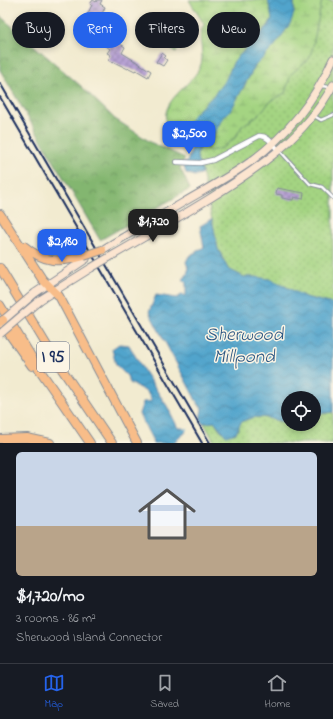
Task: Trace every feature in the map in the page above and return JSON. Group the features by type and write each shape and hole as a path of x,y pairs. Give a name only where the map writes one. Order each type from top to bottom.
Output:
{"highway":[{"path":"0,214 42,279 54,290 137,443"},
{"path":"19,243 36,255 47,260 64,261 85,257 102,250"},
{"name":"I 95","path":"0,268 54,359 112,443"},
{"name":"I 95","path":"0,305 26,348 90,443"},
{"path":"1,321 23,354 62,402"},
{"path":"0,439 27,438 50,443"}],"street":[{"path":"102,250 230,176 272,144 303,110 319,86 333,59"},
{"path":"0,334 54,290 226,189 259,167 297,134 313,116 333,86"},
{"path":"177,162 182,164 200,163 213,160 259,136 266,137 279,151"},
{"path":"1,321 35,293 85,257"}],"lane":[{"path":"319,86 333,86"},
{"path":"313,116 321,120 333,115"},
{"path":"279,151 310,184 322,187 333,198"}],"green space":[{"path":"189,0 268,0 272,19 260,34 260,12 207,12 207,48 247,48 234,61 226,79 213,96 191,117 185,141 171,135 167,127 165,117 171,101 196,74 202,62 201,36 204,24 199,16 199,12 196,12"},
{"path":"294,0 333,0 333,304 305,297 269,279 244,277 228,269 218,249 201,167 197,158 198,151 294,13"},
{"path":"294,0 322,0 309,59 291,74 285,93 271,101 258,115 242,126 235,138 222,148 209,151 206,147 222,119 232,108 255,66 294,13"},
{"path":"0,16 12,26 12,48 37,48 82,87 115,119 152,143 185,158 180,168 190,189 100,240 0,70"},
{"path":"168,48 178,48 176,52"},
{"name":"Sherwood Millpond","path":"333,412 333,443 215,443 204,423 215,422 220,430 236,433 241,422 260,417 281,421 281,431 321,431 321,414"}],"water":[{"path":"268,0 294,0 294,13 290,24 274,47 255,66 232,108 222,119 210,142 206,147 203,145 199,149 197,159 202,174 194,176 186,173 183,164 187,162 192,148 185,141 191,117 213,96 226,79 234,61 247,48 260,48 260,34 272,19"},
{"name":"Sherwood Millpond","path":"212,219 218,249 228,269 244,277 269,279 305,297 333,304 333,412 321,414 321,391 281,391 281,421 263,417 248,419 241,422 236,433 226,436 215,422 202,423 200,418 202,409 149,312 156,295 177,298 183,294 185,296 186,295 186,283 183,279 188,271 186,262 189,256 204,247 200,226"},
{"path":"119,344 129,345 145,373 167,406 178,428 183,428 186,432 173,443 152,443 153,441 139,414 143,402 152,401 147,392 130,383 127,376 116,365 112,349"}],"building":[{"path":"93,0 96,2 97,0 102,0 100,4 105,7 103,12 88,12 92,5 90,4"},
{"path":"109,48 124,48 122,53 151,71 148,77 136,70 128,69 108,60 111,55 107,53 110,49"},
{"path":"162,53 166,56 164,58 167,60 163,66 156,62"},
{"path":"277,188 304,193 303,199 294,197 293,200 282,198 282,195 276,194"}],"waterway":[{"path":"182,432 186,429"}],"railway":[{"path":"0,83 210,443"},
{"path":"0,97 202,443"}]}
